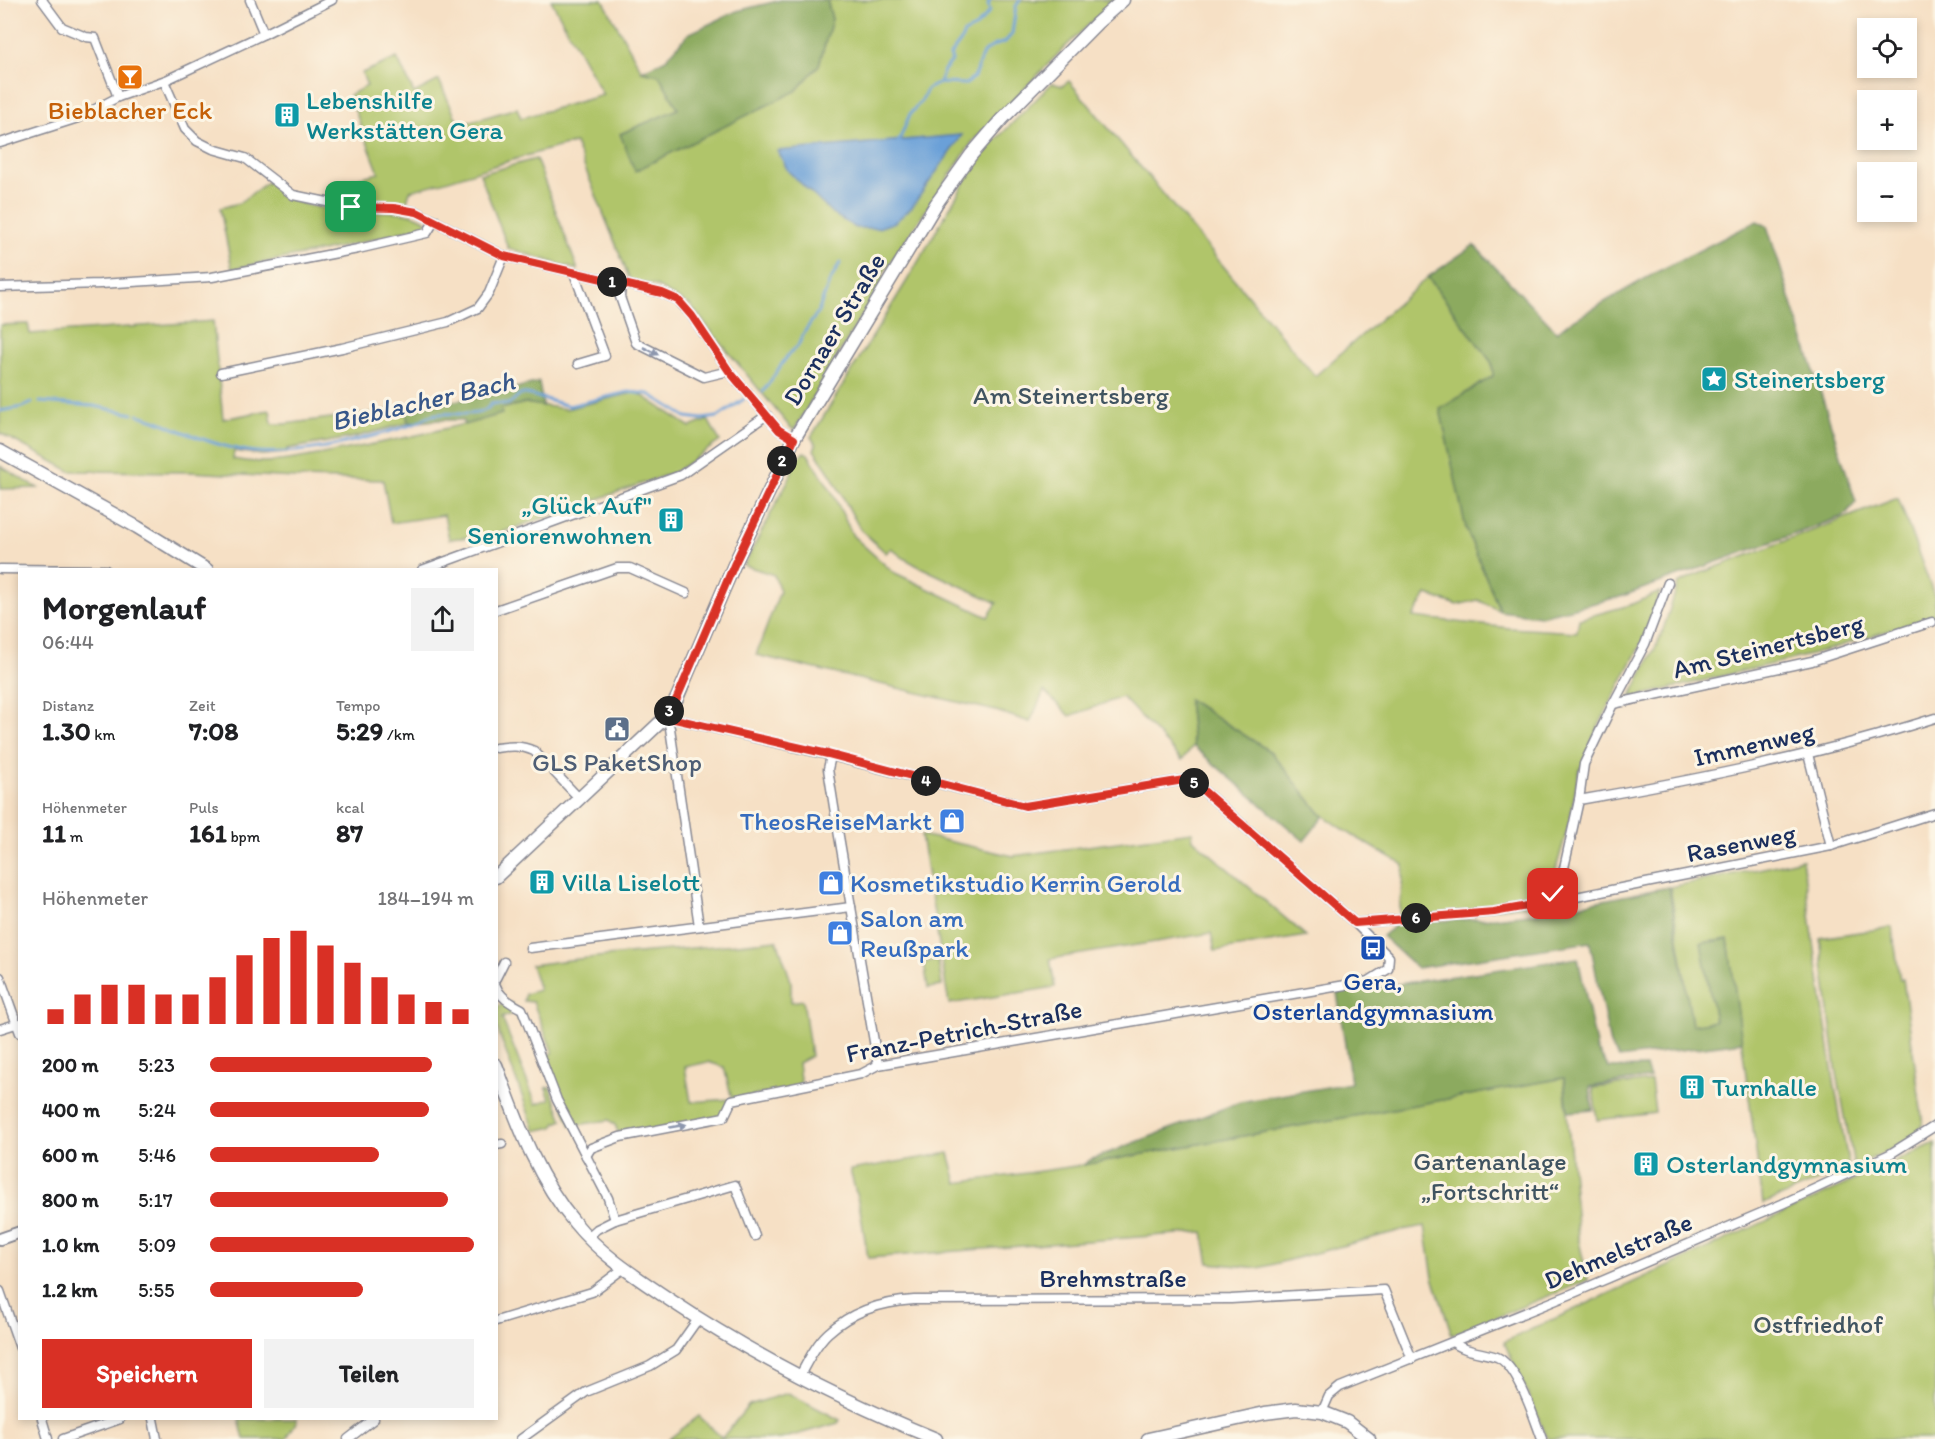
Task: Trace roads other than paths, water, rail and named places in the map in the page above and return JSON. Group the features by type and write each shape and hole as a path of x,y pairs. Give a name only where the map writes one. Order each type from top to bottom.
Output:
{"main road":[{"name":"Dornaer Straße","path":"498,875 666,717 677,698 734,565 794,439 936,204 971,155 1002,119 1124,0"},
{"path":"0,451 137,527 204,568"},
{"path":"498,1070 525,1141 543,1178 574,1223 624,1268 698,1319 799,1377 936,1439"},
{"path":"1148,1439 1194,1434 1282,1410 1296,1409 1322,1412 1347,1422 1369,1439"}],"street":[{"path":"42,0 62,27 94,38 118,98"},
{"path":"250,0 264,34"},
{"path":"0,143 78,118 118,98 164,81 332,0"},
{"path":"164,81 185,129 197,141 213,149 245,158 293,195 351,207 394,208 417,212 504,256 662,293 678,300 692,316 729,371 779,430 794,439"},
{"path":"0,287 212,277 358,249 427,233 435,220"},
{"path":"220,373 342,348 448,322 478,308 489,293 504,256"},
{"path":"574,273 605,356 578,364"},
{"path":"621,284 620,297 636,343 704,377 729,371"},
{"path":"428,568 681,476 766,415"},
{"path":"498,609 617,568 630,568 686,592"},
{"path":"0,570 18,570"},
{"name":"Am Steinertsberg","path":"1553,894 1562,877 1579,800 1584,764 1645,644 1668,583"},
{"name":"Am Steinertsberg","path":"1613,704 1812,661 1932,622"},
{"path":"666,717 831,756 1025,806 1190,779 1355,923 1494,912 1544,903 1553,894"},
{"path":"666,717 675,759 699,926"},
{"name":"Immenweg","path":"1579,800 1688,781 1808,754 1935,718"},
{"path":"498,748 515,745 525,746 534,751 579,798"},
{"path":"1808,754 1831,846"},
{"path":"831,756 828,769 878,1065"},
{"name":"Rasenweg","path":"1553,894 1566,899 1831,846 1935,813"},
{"path":"530,948 851,907"},
{"name":"Franz-Petrich-Straße","path":"586,1156 591,1148 620,1137 724,1118 732,1100 861,1074 878,1065 1369,981 1388,969 1389,957 1355,923"},
{"path":"498,974 504,962"},
{"path":"0,977 18,1026 0,1029"},
{"path":"498,992 522,1009 557,1100 608,1198 615,1220"},
{"name":"Dehmelstraße","path":"1322,1412 1335,1389 1569,1295 1782,1204 1890,1154 1935,1126"},
{"path":"588,1237 597,1229 615,1220 735,1185 755,1236"},
{"path":"0,1239 18,1233"},
{"path":"498,1320 592,1292 624,1268"},
{"name":"Brehmstraße","path":"799,1377 826,1334 841,1323 858,1312 874,1306 914,1300 1240,1299 1384,1290 1412,1359"},
{"path":"0,1291 18,1342"},
{"path":"521,1439 586,1392 650,1366 676,1350 698,1319"},
{"path":"1453,1342 1461,1348 1506,1362 1520,1386 1542,1439"},
{"path":"42,1420 48,1439"},
{"path":"63,1439 117,1420"},
{"path":"153,1420 157,1439"},
{"path":"348,1439 373,1420"}],"water":[{"path":"962,135 912,207 895,222 878,228 856,228 833,214 788,171 778,151"}],"waterway":[{"path":"940,82 944,70 952,61 950,55 964,33 975,28 990,11 988,4 990,0"},
{"name":"Bieblacher Bach","path":"898,143 910,114 922,100 927,89 939,83 966,84 974,77 983,53 1005,42 1012,34 1016,6 1020,0"},
{"name":"Bieblacher Bach","path":"763,392 788,355 798,346 818,312 829,283 840,263"},
{"name":"Bieblacher Bach","path":"138,415 237,449 279,452 302,451 370,437 414,424 432,415 473,414 487,409 491,404 508,404 520,394 569,406 628,392 649,394 686,417 702,419 718,417 744,399"},
{"name":"Bieblacher Bach","path":"40,402 94,406 133,414"},
{"name":"Bieblacher Bach","path":"0,411 32,403"}],"place":[{"name":"Bieblacher Eck","path":"130,77"},
{"name":"Lebenshilfe Werkstätten Gera","path":"287,115"},
{"name":"Steinertsberg","path":"1714,379"},
{"name":"„Glück Auf\" Seniorenwohnen","path":"671,520"},
{"name":"GLS PaketShop","path":"617,729"},
{"name":"TheosReiseMarkt","path":"952,821"},
{"name":"Villa Liselott","path":"542,882"},
{"name":"Kosmetikstudio Kerrin Gerold","path":"831,883"},
{"name":"Salon am Reußpark","path":"840,933"},
{"name":"Gera, Osterlandgymnasium","path":"1373,948"},
{"name":"Turnhalle","path":"1692,1087"},
{"name":"Osterlandgymnasium","path":"1646,1164"}],"park label":[{"name":"Gartenanlage „Fortschritt“","path":"1490,1176"},
{"name":"Ostfriedhof","path":"1818,1324"}]}
